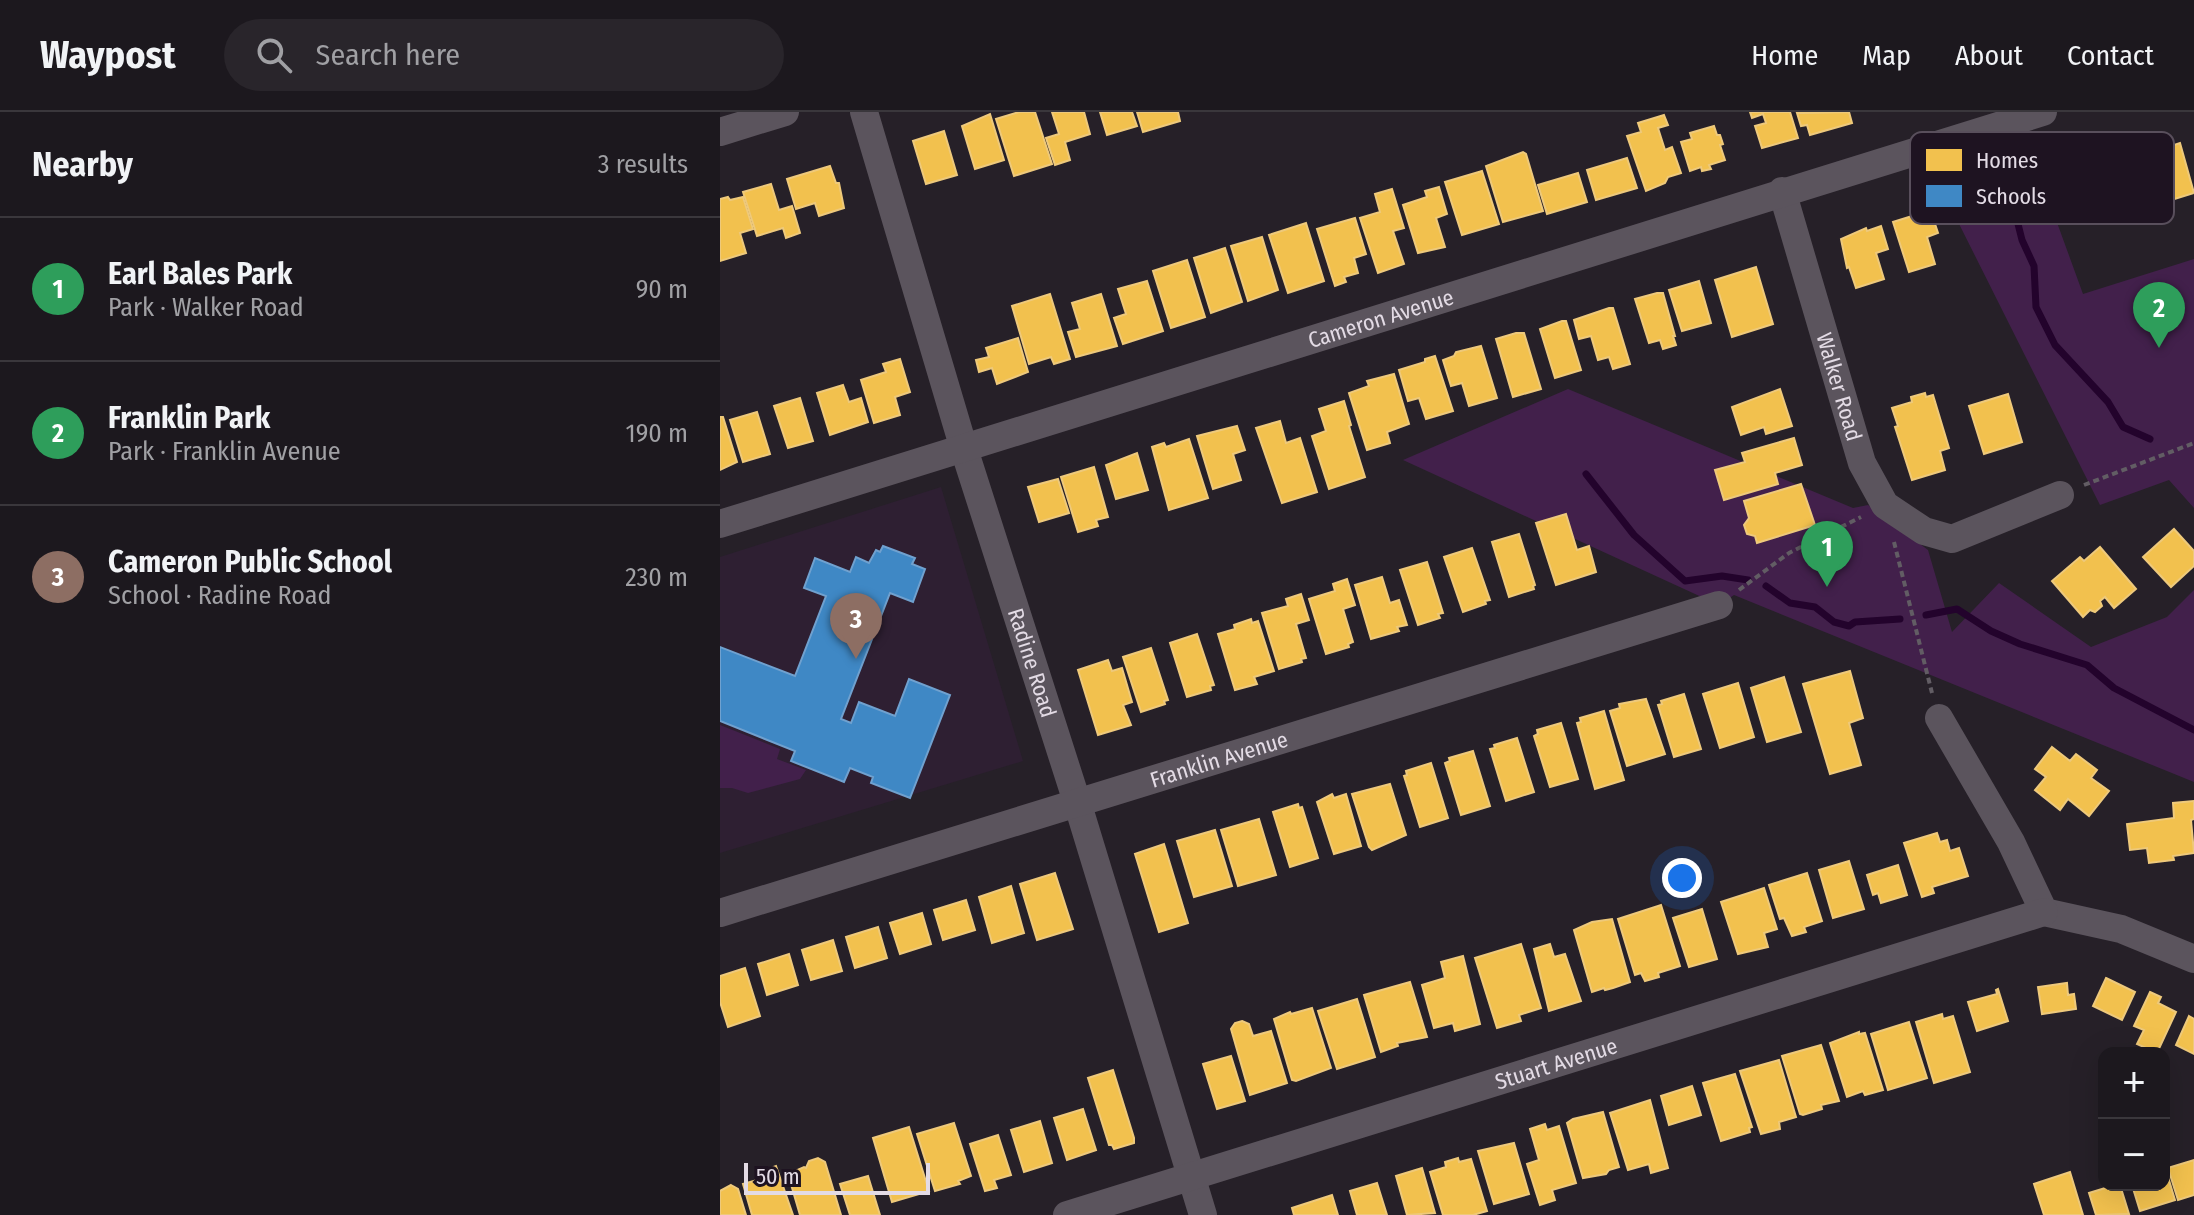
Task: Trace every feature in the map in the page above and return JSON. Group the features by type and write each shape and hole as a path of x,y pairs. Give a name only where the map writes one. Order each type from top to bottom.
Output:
{"street":[{"path":"720,132 785,112"},
{"name":"Radine Road","path":"864,112 964,449 1078,805 1203,1215"},
{"name":"Cameron Avenue","path":"1977,132 2043,112"},
{"name":"Cameron Avenue","path":"720,524 1910,152"},
{"name":"Walker Road","path":"1782,191 1791,212 1862,463 1885,505 1924,531 1952,539 2060,495"},
{"name":"Franklin Avenue","path":"720,913 1719,605"},
{"path":"1939,718 2011,842 2044,912 2121,929 2194,959"},
{"name":"Stuart Avenue","path":"1067,1215 2044,912"}],"path":[{"path":"2060,495 2194,443"},
{"path":"1719,605 1789,553 1885,505 1939,718"}],"shaded area":[{"path":"1959,224 2058,224 2083,294 2194,259 2194,508 2169,480 2100,505"},
{"path":"1568,389 1853,508 1868,505 1928,550 1952,632 1999,583 2091,647 2167,617 2194,590 2194,782 1734,595 1719,605 1403,460"},
{"path":"941,487 1023,761 720,853 720,557"},
{"path":"720,725 780,749 777,759 806,770 800,779 748,793 720,788"}],"building: Homes":[{"path":"1019,112 1035,112 1052,164 1014,176 996,119"},
{"path":"1052,112 1084,112 1090,134 1065,142 1070,160 1055,165 1046,138 1059,134"},
{"path":"1100,112 1132,112 1137,126 1107,135"},
{"path":"1137,112 1178,112 1180,121 1143,132"},
{"path":"1750,112 1790,112 1798,138 1762,148 1755,126 1766,123 1763,114 1752,118"},
{"path":"1849,112 1852,123 1810,135 1807,125 1801,126 1797,113"},
{"path":"990,114 1004,160 975,169 962,126"},
{"path":"1664,115 1668,125 1658,128 1665,150 1672,147 1681,173 1646,191 1627,136 1641,132 1638,123"},
{"path":"1714,126 1723,144 1720,145 1725,160 1709,165 1711,169 1702,171 1701,167 1690,171 1681,142 1692,139 1690,133"},
{"path":"944,131 957,175 926,184 913,141"},
{"path":"2180,143 2194,193 2174,199 2174,145"},
{"path":"1523,152 1543,211 1503,222 1486,166"},
{"path":"1627,158 1637,188 1596,200 1587,170"},
{"path":"830,166 836,183 839,183 844,208 819,216 815,203 796,209 787,179"},
{"path":"1482,171 1499,224 1462,235 1445,182"},
{"path":"1578,173 1587,202 1547,214 1538,185"},
{"path":"771,184 779,210 792,206 800,233 786,238 783,228 757,236 743,192"},
{"path":"1439,187 1447,214 1436,218 1445,247 1418,253 1403,205 1427,197 1425,191"},
{"path":"1392,189 1404,228 1393,231 1404,264 1378,273 1360,218 1380,212 1375,194"},
{"path":"728,197 730,200 743,197 753,229 740,233 746,253 720,261 720,199"},
{"path":"1910,217 1910,224 1935,224 1938,233 1927,237 1935,264 1909,272 1893,222"},
{"path":"1355,218 1366,254 1354,258 1358,273 1344,277 1346,282 1335,286 1317,229"},
{"path":"1306,223 1324,281 1288,293 1269,235"},
{"path":"1881,226 1888,249 1876,253 1884,279 1856,288 1847,268 1841,239 1866,228 1867,231"},
{"path":"1262,237 1278,290 1248,301 1231,246"},
{"path":"1225,248 1242,302 1211,313 1194,258"},
{"path":"1187,260 1205,317 1171,328 1153,271"},
{"path":"1756,267 1773,324 1732,337 1715,280"},
{"path":"1147,281 1163,331 1123,344 1114,318 1126,314 1118,289"},
{"path":"1699,281 1711,323 1682,331 1669,290"},
{"path":"1663,293 1676,345 1663,349 1660,340 1649,343 1635,299"},
{"path":"1050,294 1070,359 1054,364 1051,357 1029,364 1012,306"},
{"path":"1101,294 1117,346 1076,357 1068,332 1080,329 1072,303"},
{"path":"1613,308 1630,364 1613,369 1609,357 1598,360 1591,336 1579,339 1574,320"},
{"path":"1566,321 1581,370 1555,378 1540,329"},
{"path":"1524,333 1541,389 1513,397 1496,339"},
{"path":"1018,338 1028,372 997,384 992,368 979,372 976,360 989,357 986,348"},
{"path":"1481,346 1497,398 1469,406 1462,383 1451,386 1443,360 1456,352"},
{"path":"1435,356 1453,411 1426,419 1419,398 1408,401 1399,370"},
{"path":"900,359 910,392 895,397 900,415 874,423 861,380 886,372 883,364"},
{"path":"1394,374 1409,424 1387,432 1390,443 1367,450 1349,393 1369,386 1367,381"},
{"path":"843,385 849,402 861,398 868,422 830,435 817,393"},
{"path":"1780,389 1792,426 1766,434 1764,427 1741,435 1732,407"},
{"path":"1925,393 1926,397 1933,395 1949,448 1940,451 1945,470 1912,480 1892,408 1912,402 1911,397"},
{"path":"2008,394 2022,442 1984,454 1969,406"},
{"path":"800,398 813,441 788,448 774,406"},
{"path":"1344,401 1365,477 1329,489 1312,436 1326,431 1319,409"},
{"path":"757,412 770,454 743,462 730,420"},
{"path":"720,417 723,417 737,462 720,470"},
{"path":"1280,421 1286,443 1300,438 1317,492 1282,503 1256,428"},
{"path":"1237,426 1245,450 1233,454 1241,480 1213,489 1197,436"},
{"path":"1794,438 1802,465 1775,473 1778,484 1724,500 1715,470 1745,462 1742,453"},
{"path":"1189,439 1208,498 1169,510 1152,447 1164,443 1166,447"},
{"path":"1137,453 1148,490 1116,499 1106,465"},
{"path":"1094,467 1108,517 1096,520 1098,526 1078,532 1061,477"},
{"path":"1058,479 1069,513 1039,522 1028,487"},
{"path":"1801,484 1815,525 1757,543 1755,536 1747,534 1744,525 1749,518 1744,501"},
{"path":"1566,514 1577,550 1589,546 1596,572 1556,585 1536,523"},
{"path":"2174,529 2194,551 2194,566 2171,587 2143,557"},
{"path":"1519,534 1535,585 1534,589 1509,597 1492,542"},
{"path":"2100,547 2136,589 2114,608 2105,597 2100,601 2102,606 2095,612 2090,610 2083,617 2052,581 2080,557 2084,561"},
{"path":"1472,548 1490,600 1463,612 1444,557"},
{"path":"1427,562 1443,613 1438,614 1440,618 1418,625 1400,570"},
{"path":"1382,577 1390,603 1399,600 1407,625 1397,627 1399,631 1371,639 1355,585"},
{"path":"1347,579 1355,605 1343,609 1353,642 1348,644 1349,647 1326,654 1309,599 1335,591 1333,584"},
{"path":"1301,594 1309,620 1296,624 1306,658 1279,669 1262,613 1288,606 1286,599"},
{"path":"1251,619 1252,623 1258,621 1274,671 1254,677 1257,684 1235,690 1218,634 1235,629 1234,625"},
{"path":"1197,634 1214,685 1210,686 1211,690 1187,697 1170,643"},
{"path":"1151,648 1168,700 1164,701 1165,704 1141,712 1123,657"},
{"path":"1108,660 1112,671 1122,668 1132,702 1123,705 1131,725 1098,735 1078,670"},
{"path":"1850,671 1863,718 1849,723 1861,765 1830,774 1803,684"},
{"path":"1784,677 1801,732 1767,742 1751,688"},
{"path":"1738,683 1754,737 1720,748 1703,694"},
{"path":"1684,694 1701,749 1674,757 1658,705 1662,704 1661,701"},
{"path":"1646,699 1665,754 1627,766 1610,711 1620,708 1619,704"},
{"path":"1604,711 1624,780 1595,789 1577,723 1581,722 1580,718"},
{"path":"1561,723 1578,779 1550,787 1534,736 1538,734 1537,730"},
{"path":"1517,738 1534,792 1506,801 1490,749"},
{"path":"2052,747 2070,761 2076,754 2097,770 2091,778 2109,791 2089,816 2068,799 2060,810 2035,790 2046,777 2035,769"},
{"path":"1473,751 1490,806 1461,815 1445,763 1450,761 1449,758"},
{"path":"1431,763 1448,818 1420,827 1404,776 1407,775 1406,771"},
{"path":"1390,784 1406,835 1372,850 1352,794"},
{"path":"1332,794 1334,798 1346,794 1361,846 1334,854 1317,802"},
{"path":"2194,801 2194,819 2191,820 2194,853 2173,856 2174,860 2149,863 2147,848 2130,850 2127,824 2174,818 2173,803"},
{"path":"1298,804 1299,808 1302,807 1318,858 1290,867 1273,812"},
{"path":"1259,819 1276,875 1238,886 1221,830"},
{"path":"1215,830 1232,886 1194,897 1177,841"},
{"path":"1937,833 1940,842 1947,840 1950,851 1959,848 1968,876 1932,887 1934,893 1922,897 1904,843"},
{"path":"1164,844 1188,923 1159,932 1135,854"},
{"path":"1849,861 1864,909 1833,918 1819,870"},
{"path":"1898,865 1907,895 1881,903 1878,893 1873,895 1867,875"},
{"path":"1055,873 1073,929 1037,940 1020,884"},
{"path":"1807,873 1822,921 1804,927 1806,932 1792,936 1784,918 1780,919 1769,885"},
{"path":"1011,886 1024,933 992,943 979,897"},
{"path":"1764,888 1777,929 1764,933 1768,947 1738,954 1721,902"},
{"path":"966,900 975,930 943,940 934,910"},
{"path":"1661,905 1680,966 1645,981 1641,973 1635,975 1618,919"},
{"path":"1702,909 1717,959 1689,967 1673,918"},
{"path":"922,913 931,944 900,954 890,923"},
{"path":"1612,919 1630,982 1592,992 1574,930 1592,922"},
{"path":"878,927 887,958 855,968 846,937"},
{"path":"833,940 842,971 811,980 802,950"},
{"path":"1521,944 1541,1008 1519,1015 1521,1021 1497,1028 1475,958"},
{"path":"1550,944 1554,957 1565,954 1581,1001 1549,1011 1534,949"},
{"path":"789,954 798,985 767,995 758,964"},
{"path":"1463,956 1480,1024 1455,1031 1453,1023 1434,1028 1422,985 1445,978 1441,962"},
{"path":"745,968 760,1016 728,1027 720,1002 720,976"},
{"path":"2106,978 2135,992 2122,1020 2093,1006"},
{"path":"1410,982 1427,1037 1397,1043 1398,1046 1381,1052 1364,995"},
{"path":"2067,983 2068,995 2074,994 2076,1009 2042,1014 2038,987"},
{"path":"1998,989 2008,1021 1977,1031 1968,1002 1997,994"},
{"path":"2150,992 2161,997 2158,1003 2176,1012 2160,1047 2137,1044 2144,1030 2134,1026"},
{"path":"1357,999 1375,1057 1337,1069 1318,1011"},
{"path":"1312,1008 1331,1068 1296,1081 1292,1080 1274,1019"},
{"path":"1942,1014 1943,1019 1953,1016 1970,1072 1934,1083 1916,1022"},
{"path":"2189,1016 2194,1019 2194,1054 2176,1045"},
{"path":"1242,1021 1249,1024 1253,1036 1271,1031 1287,1083 1250,1095 1231,1029 1235,1023"},
{"path":"1909,1022 1927,1078 1888,1090 1871,1034"},
{"path":"1859,1032 1865,1033 1883,1090 1865,1095 1863,1091 1847,1097 1830,1043"},
{"path":"1821,1045 1839,1101 1821,1105 1822,1109 1803,1115 1800,1114 1782,1056"},
{"path":"1231,1056 1245,1101 1217,1109 1203,1064"},
{"path":"1779,1060 1796,1117 1779,1122 1780,1129 1761,1134 1740,1071"},
{"path":"1113,1070 1134,1138 1134,1143 1114,1149 1109,1145 1088,1078"},
{"path":"1735,1074 1752,1127 1749,1128 1750,1132 1721,1141 1703,1083"},
{"path":"1692,1086 1701,1115 1669,1125 1661,1096"},
{"path":"1650,1100 1668,1168 1651,1173 1649,1164 1628,1170 1610,1113"},
{"path":"1083,1109 1096,1150 1067,1160 1054,1118"},
{"path":"1603,1112 1619,1167 1606,1174 1583,1178 1567,1123"},
{"path":"1040,1121 1052,1163 1024,1172 1011,1130"},
{"path":"954,1123 971,1176 958,1181 960,1184 935,1191 917,1134"},
{"path":"1545,1124 1547,1130 1559,1126 1576,1183 1552,1190 1555,1200 1540,1205 1527,1164 1539,1160 1530,1129"},
{"path":"909,1127 929,1191 892,1202 873,1138"},
{"path":"998,1135 1011,1175 994,1180 997,1188 985,1191 970,1144"},
{"path":"1514,1143 1529,1194 1494,1204 1478,1151"},
{"path":"818,1158 825,1162 841,1215 800,1215 788,1174 806,1168 809,1161"},
{"path":"1458,1158 1459,1162 1471,1159 1487,1211 1473,1215 1443,1215 1430,1172 1446,1167 1445,1162"},
{"path":"2194,1160 2194,1195 2178,1200 2170,1167"},
{"path":"776,1166 793,1215 752,1215 743,1184 761,1179 759,1172"},
{"path":"1422,1168 1435,1213 1407,1215 1396,1176"},
{"path":"2070,1172 2083,1215 2044,1215 2034,1184"},
{"path":"868,1176 880,1215 850,1215 840,1184"},
{"path":"1377,1183 1387,1215 1357,1215 1350,1191"},
{"path":"2170,1184 2175,1200 2140,1211 2134,1191 2170,1191"},
{"path":"731,1185 738,1189 746,1215 720,1215 720,1191"},
{"path":"2122,1191 2129,1214 2096,1215 2089,1193"},
{"path":"1332,1195 1338,1215 1294,1215 1292,1208"}],"building: Schools":[{"path":"883,546 915,558 912,564 925,569 913,602 890,593 841,719 851,723 859,702 895,716 909,679 950,695 910,798 871,783 873,777 850,768 844,782 791,761 795,751 720,721 720,647 795,676 826,596 804,588 815,558 850,572 856,557 869,563 876,550 880,552"}],"waterway":[{"path":"2018,224 2034,266 2036,307 2055,345 2108,402 2123,427 2150,439"},
{"path":"1586,474 1634,535 1685,581 1722,576 1748,580"},
{"path":"1766,586 1790,603 1815,607 1834,622 1849,626 1855,622 1900,619"},
{"path":"1926,615 1957,609 1991,631 2020,644 2087,665 2114,688 2194,730"}],"place":[{"name":"Franklin Park","path":"2159,348"},
{"name":"Earl Bales Park","path":"1827,587"},
{"name":"Cameron Public School","path":"856,659"}]}
